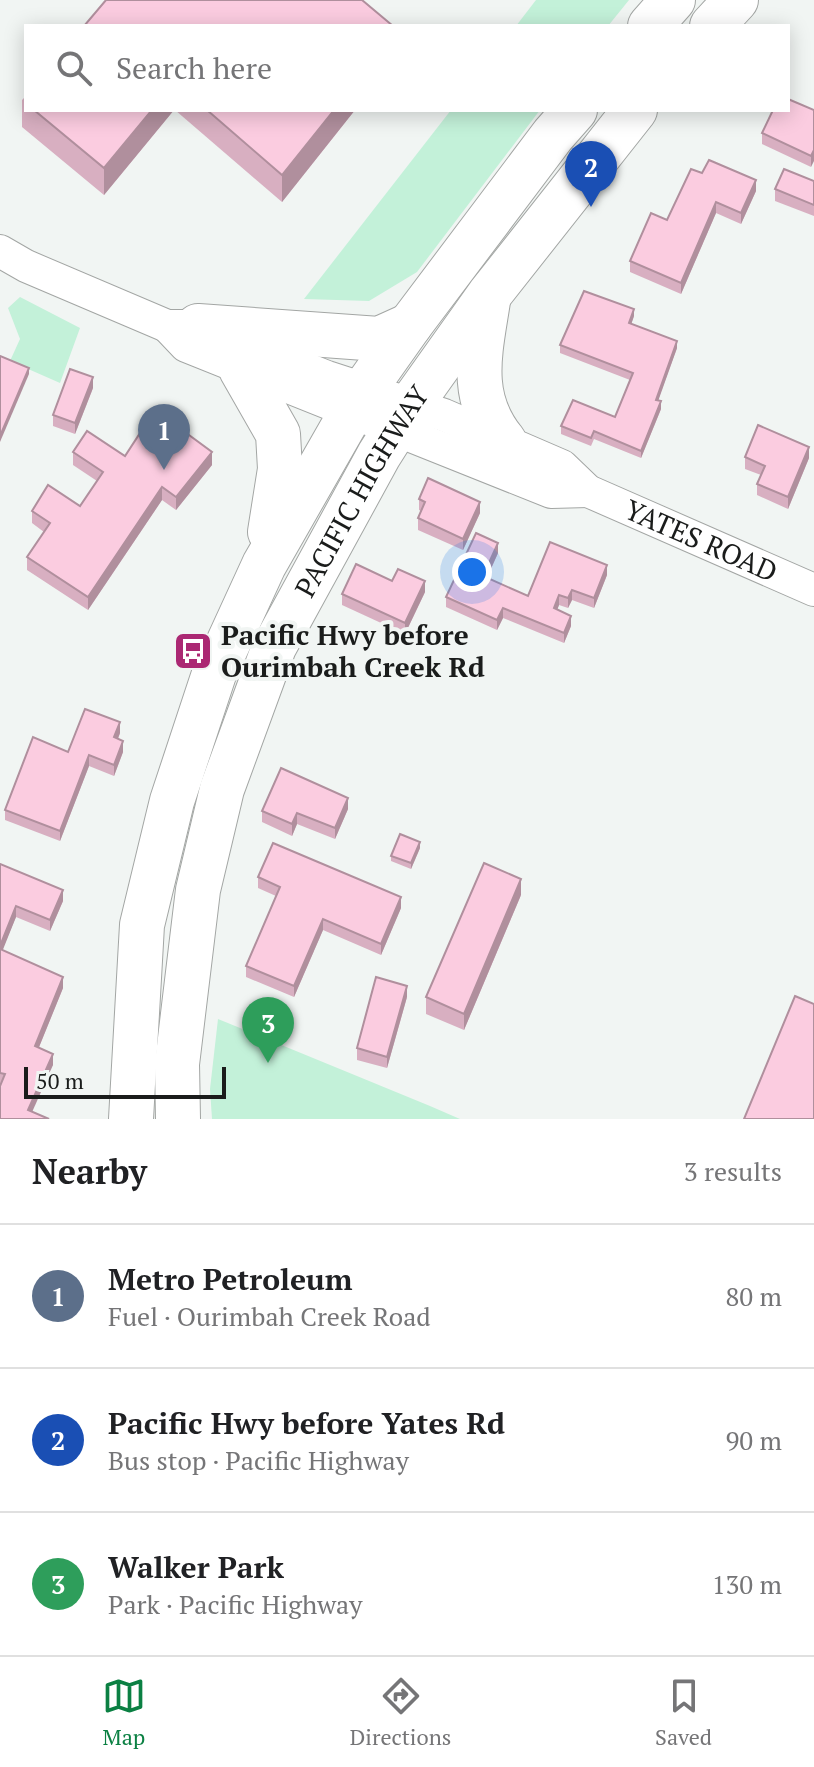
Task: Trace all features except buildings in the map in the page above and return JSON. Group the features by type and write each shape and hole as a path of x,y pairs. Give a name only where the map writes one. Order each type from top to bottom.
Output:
{"main road":[{"path":"652,24 673,0"},
{"path":"714,24 736,0"},
{"name":"PACIFIC HIGHWAY","path":"131,1119 142,925 169,815 214,674 264,565 357,402 410,325 573,112"},
{"name":"PACIFIC HIGHWAY","path":"178,1119 177,1064 198,890 222,789 274,647 402,418 489,295 633,112"},
{"path":"489,295 478,362 480,396 491,425 504,441"},
{"path":"182,326 379,339 410,325"},
{"path":"241,369 278,434 280,469 264,565"}],"street":[{"path":"0,251 26,266 182,326 357,402"},
{"path":"182,326 186,346 241,369 402,418"},
{"name":"YATES ROAD","path":"402,418 444,415 562,466 588,491 814,590"},
{"name":"YATES ROAD","path":"402,418 551,492 588,491"}],"green space":[{"path":"536,0 629,0 610,24 518,24"},
{"path":"449,112 538,112 417,272 369,301 304,299"},
{"path":"20,297 80,328 60,383 10,361 20,339 8,308"},
{"path":"218,1019 460,1119 212,1119 210,1089"}],"place":[{"name":"Pacific Hwy before Yates Rd","path":"591,207"},
{"name":"Metro Petroleum","path":"164,470"},
{"name":"Pacific Hwy before Ourimbah Creek Rd","path":"193,651"},
{"name":"Walker Park","path":"268,1063"}]}
